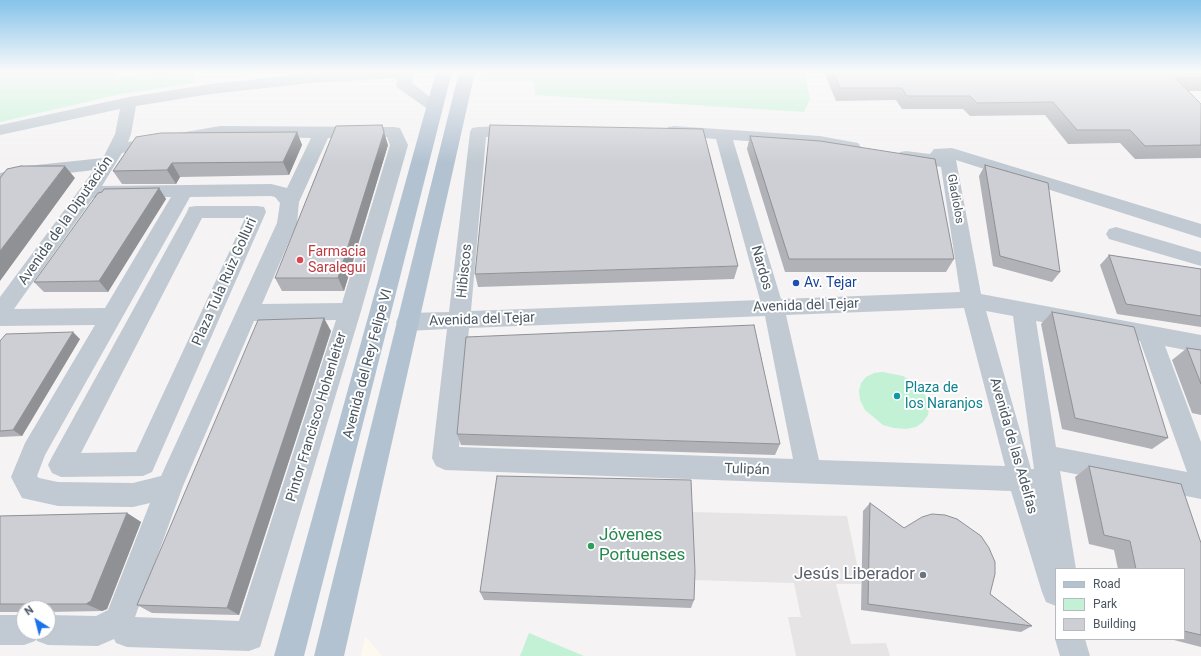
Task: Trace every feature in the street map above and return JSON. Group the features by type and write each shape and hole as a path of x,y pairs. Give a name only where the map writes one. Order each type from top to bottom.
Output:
{"main road":[{"name":"Avenida del Rey Felipe VI","path":"289,656 436,103"},
{"name":"Avenida del Rey Felipe VI","path":"329,656 460,103"}],"street":[{"path":"0,130 129,108 191,103"},
{"path":"431,103 435,107"},
{"path":"0,142 129,108"},
{"name":"Avenida de la Diputación","path":"0,313 88,192 112,156 123,134 129,108"},
{"name":"Hibiscos","path":"445,458 478,132 532,130"},
{"path":"655,130 820,141 866,149"},
{"path":"0,179 27,172 112,156 220,131 322,133 394,132 399,145 350,311"},
{"path":"56,630 98,631 119,620 170,486 287,223 290,202 322,133"},
{"name":"Nardos","path":"723,135 777,321 809,472"},
{"name":"Gladiolos","path":"889,153 949,163 972,300"},
{"path":"936,161 940,153 952,153 1201,231"},
{"path":"88,192 271,190 282,193 290,202"},
{"path":"170,486 133,495 58,494 31,489 24,478 34,451 184,191"},
{"name":"Plaza Tula Ruiz Golluri","path":"196,212 257,212 143,464 61,465 196,212"},
{"path":"1116,234 1201,260"},
{"name":"Avenida del Tejar","path":"407,322 972,300 1201,344"},
{"name":"Avenida de las Adelfas","path":"972,300 1022,479 1055,589"},
{"name":"Avenida de las Adelfas","path":"1023,309 1062,568"},
{"name":"Pintor Francisco Hohenleiter","path":"119,620 127,632 249,636 350,311 246,314"},
{"path":"0,318 111,316"},
{"path":"1149,334 1201,476"},
{"path":"1045,456 1201,487"},
{"name":"Tulipán","path":"445,458 1022,479 1049,484"},
{"path":"0,630 16,630"},
{"path":"1070,640 1076,656"},
{"path":"1073,640 1076,656"}],"shaded area":[{"path":"689,512 847,516 861,584 836,584 851,644 886,643 890,656 796,656 788,617 801,617 794,583 692,580"},
{"path":"365,636 382,656 361,656"}],"green space":[{"path":"0,103 84,103 0,122"},
{"path":"655,103 808,103 804,112"},
{"path":"883,372 903,376 921,388 929,406 928,415 923,422 916,427 906,429 883,425 865,410 860,400 859,391 861,383 866,377 874,373"},
{"path":"529,633 584,656 520,656"}],"building":[{"path":"1054,103 1200,103 1201,104 1201,145 1145,146 1130,130 1077,130"},
{"path":"382,125 384,132 338,278 275,278 336,126"},
{"path":"490,125 703,129 738,266 475,274"},
{"path":"297,132 283,162 172,163 167,170 113,171 136,137 161,133"},
{"path":"750,136 820,141 935,159 954,259 789,259"},
{"path":"985,165 1048,183 1060,272 1000,256"},
{"path":"21,166 65,166 0,251 0,178 7,169"},
{"path":"159,188 99,281 34,282 98,193 102,192 104,189"},
{"path":"1109,255 1201,269 1201,316 1126,304"},
{"path":"1052,312 1134,327 1168,438 1075,418"},
{"path":"324,318 227,608 137,605 258,320"},
{"path":"754,325 780,444 457,434 466,337"},
{"path":"73,332 13,430 0,431 0,341 6,334"},
{"path":"1187,348 1201,350 1201,384"},
{"path":"1089,466 1181,484 1201,543 1201,635 1185,631 1185,568 1136,568 1130,541 1104,535"},
{"name":"Jóvenes Portuenses","path":"497,476 691,480 695,571 694,600 480,592"},
{"name":"Jesús Liberador","path":"870,503 904,528 922,517 932,514 945,515 957,519 981,536 989,548 995,562 995,574 990,594 1032,626 868,604"},
{"path":"127,513 91,601 86,604 56,604 56,600 16,600 16,604 0,604 0,516"}],"place":[{"name":"Farmacia Saralegui","path":"300,260"},
{"name":"Av. Tejar","path":"796,283"},
{"name":"Plaza de los Naranjos","path":"897,396"},
{"name":"Jóvenes Portuenses","path":"591,546"},
{"name":"Jesús Liberador","path":"923,575"}]}
